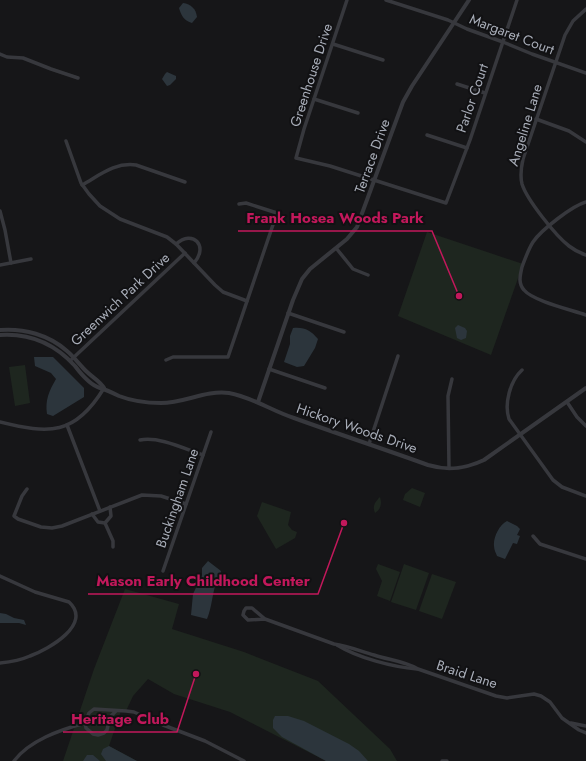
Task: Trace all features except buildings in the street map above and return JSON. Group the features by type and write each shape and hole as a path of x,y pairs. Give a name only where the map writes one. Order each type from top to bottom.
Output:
{"street":[{"name":"Greenhouse Drive","path":"347,0 296,158 330,166 375,181"},
{"name":"Margaret Court","path":"386,0 440,17 467,29 586,73"},
{"name":"Terrace Drive","path":"258,402 288,313 302,279 310,268 347,239 357,227 403,102 469,0"},
{"name":"Parlor Court","path":"375,181 446,203 486,93 517,0"},
{"name":"Angeline Lane","path":"586,9 578,15 568,28 523,159 521,178 527,195 550,225 567,245 586,255"},
{"path":"332,44 383,60"},
{"path":"0,54 23,58 78,78"},
{"path":"457,84 486,93"},
{"path":"314,99 358,113"},
{"path":"536,119 569,131 586,142"},
{"path":"427,135 466,148"},
{"path":"66,141 82,185 94,200 110,214 125,221 163,234 176,244 223,292 247,301"},
{"path":"82,185 113,168 128,164 136,165 185,182"},
{"path":"586,202 574,207 550,225 535,239 528,251 520,276 520,284 524,290 531,295 586,315"},
{"path":"166,360 173,357 228,357 277,213 246,203 239,204"},
{"path":"0,211 11,264"},
{"path":"176,244 182,239 187,238 193,239 197,242 200,247 200,253 194,263"},
{"path":"336,248 353,269 368,275"},
{"name":"Greenwich Park Drive","path":"72,359 185,253"},
{"path":"0,266 31,259"},
{"path":"288,313 344,332"},
{"name":"Hickory Woods Drive","path":"0,330 20,330 41,335 59,345 72,359 102,384 104,388 125,398 162,403 177,401 205,393 217,392 236,395 258,402 292,418 428,465 449,468 466,468 484,460 586,388"},
{"name":"Hickory Woods Drive","path":"0,335 21,336 39,340 72,359"},
{"path":"369,444 398,356"},
{"path":"269,370 325,388"},
{"path":"522,370 513,383 507,406 509,419 553,480 562,487 586,496"},
{"path":"449,468 448,396 452,379"},
{"path":"0,422 40,430 67,425 80,418 88,411 104,388"},
{"path":"567,402 577,417 586,426"},
{"path":"67,425 100,511"},
{"name":"Buckingham Lane","path":"163,571 211,432"},
{"path":"140,440 153,439 203,456"},
{"path":"27,489 22,496 14,516 18,519 41,527 52,528 62,526 135,497 148,494 165,497 186,504"},
{"path":"92,514 98,522 108,521 111,516 110,507"},
{"path":"105,522 113,541 113,547"},
{"path":"532,536 540,544 586,559"},
{"path":"0,576 35,592 69,602 76,612 77,619 71,628 51,646 30,657 0,663"},
{"name":"Braid Lane","path":"265,619 248,620 243,615 244,611 246,608 252,608 265,619 334,644 345,650 373,659 418,669 496,696 507,698 534,694 541,696 550,702 562,718 586,733"},
{"path":"116,711 110,717 104,733 98,736 89,732 86,728 85,723 89,713 94,709 134,712 163,725 206,741 244,761"},
{"path":"14,761 30,746 64,729 85,723"},
{"path":"570,723 586,726"},
{"path":"442,761 447,761"}],"shaded area":[{"path":"183,3 191,6 196,12 197,17 192,23 185,19 181,13 179,8"},
{"path":"167,72 176,76 176,79 167,86 162,79"},
{"path":"427,232 523,264 491,355 398,316"},
{"path":"458,325 465,328 467,331 466,338 461,340 457,338 455,328"},
{"path":"293,328 307,330 318,339 315,348 304,366 297,367 284,362"},
{"path":"34,357 53,357 84,388 84,397 53,416 47,414 48,396 56,379 51,373 35,366"},
{"path":"25,365 30,403 15,406 9,367"},
{"path":"412,488 425,493 420,507 403,500 405,494"},
{"path":"380,497 381,502 379,510 375,513 374,504"},
{"path":"262,502 291,512 288,525 292,530 297,532 295,538 276,549 257,516"},
{"path":"507,521 520,529 517,535 520,536 517,544 513,543 505,559 497,556 494,549 494,543 499,529"},
{"path":"208,561 221,571 207,619 191,615 193,594 202,575 202,568"},
{"path":"378,564 400,572 390,601 377,596 382,581 376,569"},
{"path":"404,564 429,573 416,610 391,602"},
{"path":"432,574 456,582 442,619 419,611"},
{"path":"125,589 179,604 172,629 244,652 318,681 390,749 397,761 326,761 230,712 174,694 148,679 133,696 126,711 121,711 109,746 137,761 63,761 94,669"},
{"path":"0,613 24,620 26,625 19,623 0,623"},
{"path":"275,716 288,716 304,721 349,744 359,751 368,761 326,761 282,737 273,728 273,720"},
{"path":"109,746 137,761 106,761 101,754 103,749"},
{"path":"87,755 93,755 100,761 83,761"}],"place":[{"name":"Frank Hosea Woods Park","path":"459,296"},
{"name":"Mason Early Childhood Center","path":"344,523"},
{"name":"Heritage Club","path":"196,674"}]}
